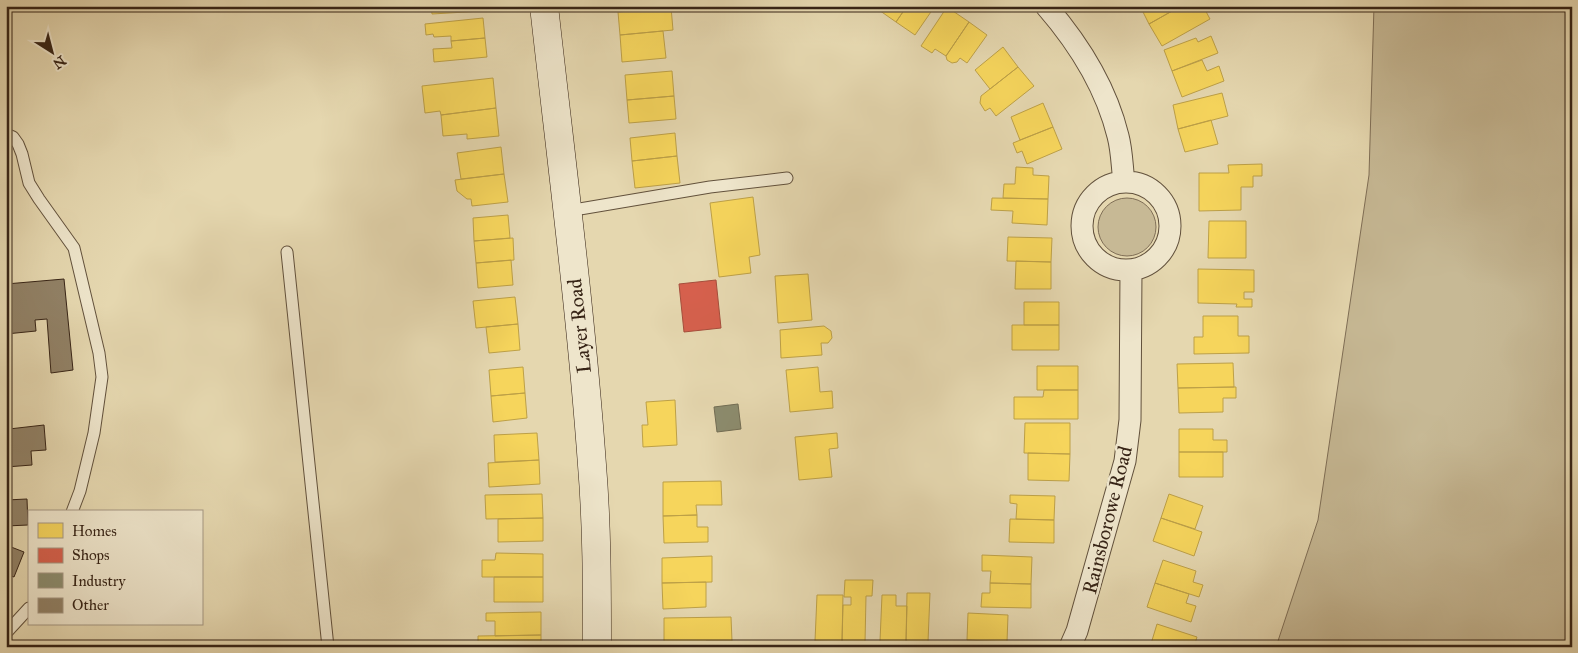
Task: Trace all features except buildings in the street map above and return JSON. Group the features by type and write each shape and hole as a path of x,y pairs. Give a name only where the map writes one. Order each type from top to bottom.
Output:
{"main road":[{"name":"Layer Road","path":"544,6 568,211 592,466 598,647"}],"street":[{"path":"1046,6 1087,59 1106,98 1118,138 1124,182"},
{"path":"1124,182 1137,183 1149,188 1160,198 1167,209 1170,222 1169,236 1164,248 1155,259 1144,266 1131,270 1117,269 1104,264 1093,255 1086,243 1082,229 1083,216 1089,203 1098,192 1110,185 1124,182"},
{"name":"Rainsborowe Road","path":"1070,647 1077,631 1125,461 1130,420 1131,270"}],"lane":[{"path":"6,134 12,137 18,144 29,183 38,199 74,248 99,353 102,377 94,433 80,491 73,510"},
{"path":"568,211 710,186 787,178"},
{"path":"286,252 328,647"},
{"path":"6,633 28,609"}],"shaded area":[{"path":"1374,6 1572,6 1572,647 1276,647 1318,520 1369,175"},
{"path":"1127,198 1143,203 1151,211 1156,227 1151,243 1143,251 1127,256 1111,251 1103,243 1098,227 1103,211 1111,203"}]}
